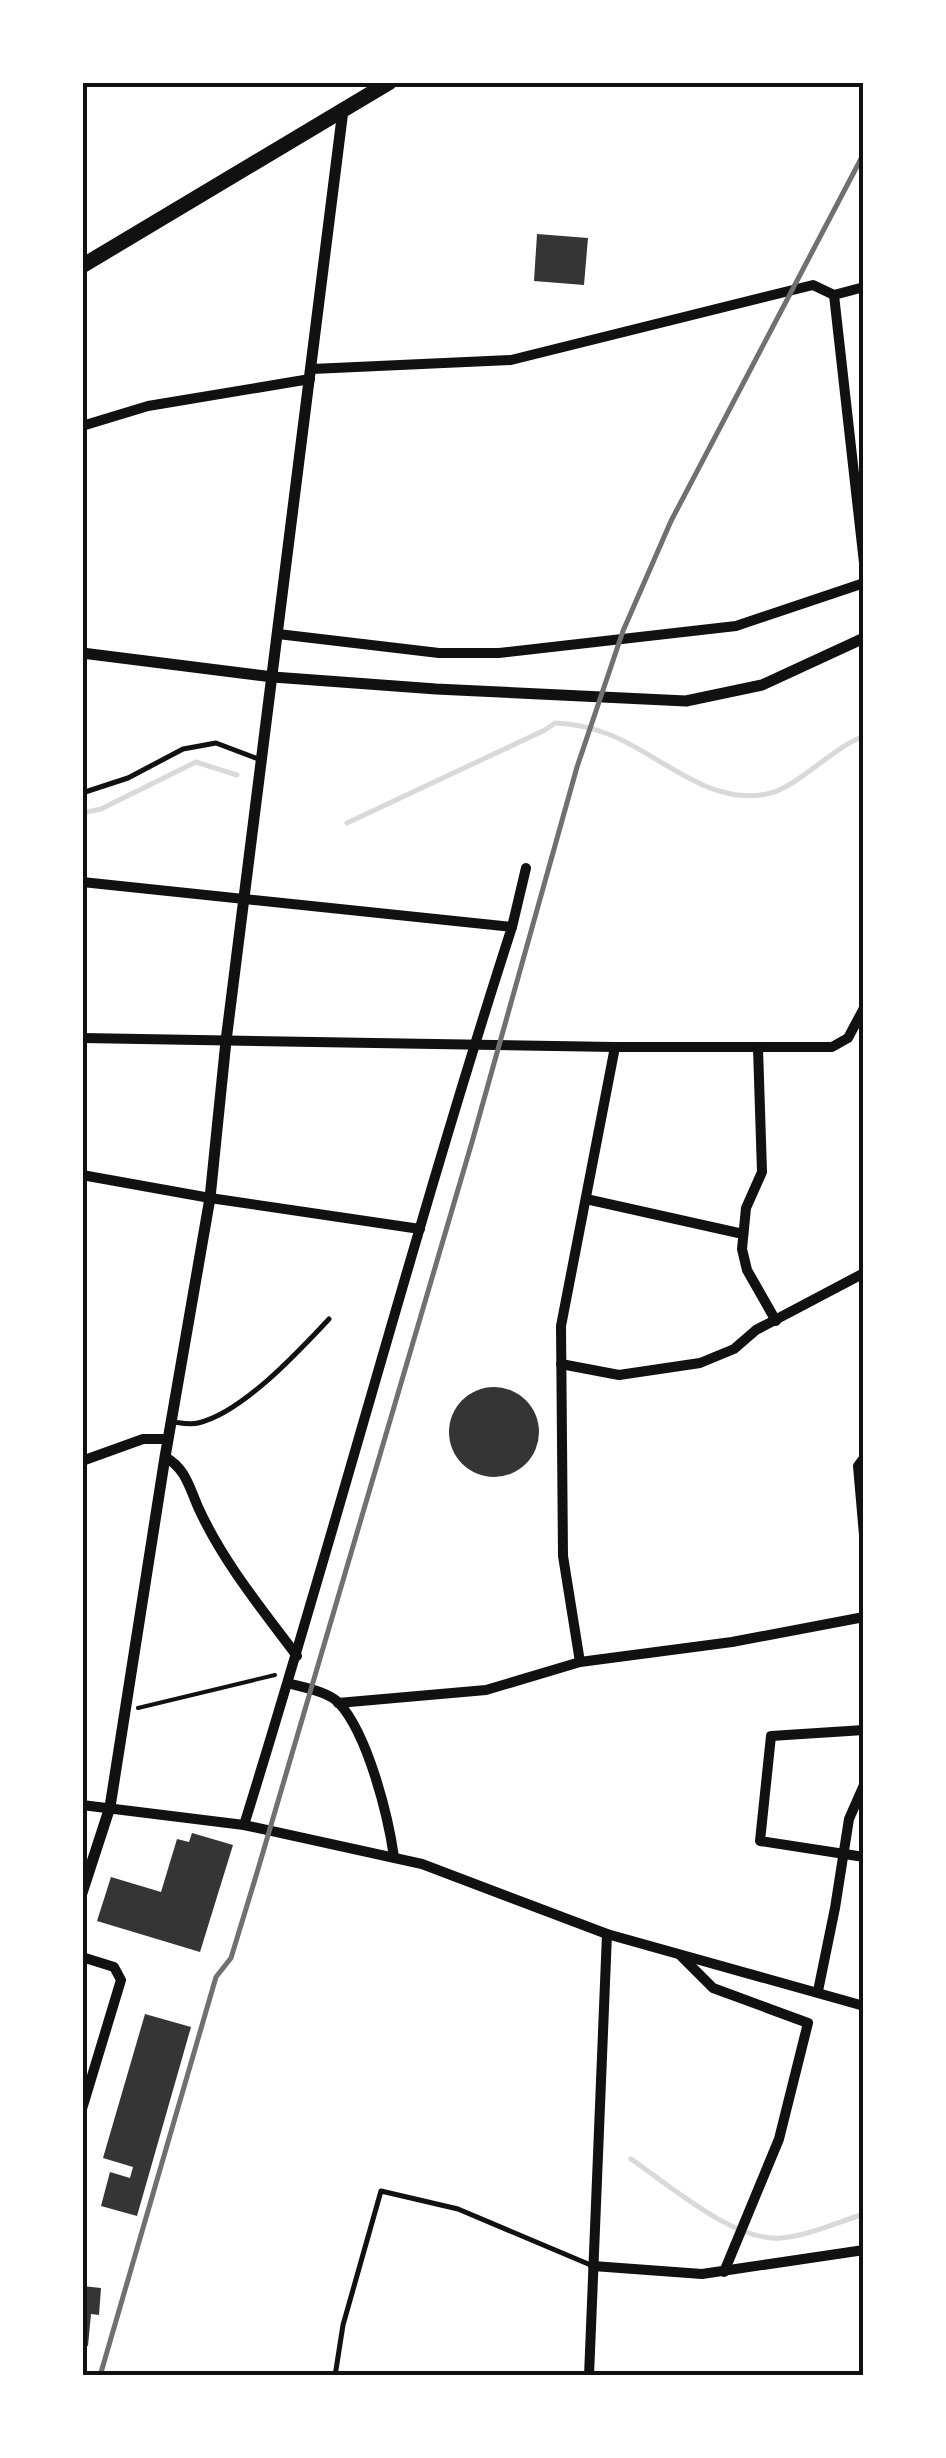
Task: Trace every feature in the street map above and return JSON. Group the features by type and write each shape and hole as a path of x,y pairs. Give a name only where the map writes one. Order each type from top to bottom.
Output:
{"highway":[{"path":"82,266 390,82"}],"street":[{"path":"82,1892 110,1807 170,1422 210,1198 226,1040 344,110"},
{"path":"82,426 148,406 311,374 511,360 813,285 834,296 864,286"},
{"path":"834,296 864,564"},
{"path":"278,634 440,653 500,653 736,626 864,583"},
{"path":"82,653 273,677 686,701 762,686 864,638"},
{"path":"244,1825 298,1656 526,868"},
{"path":"82,882 245,896 512,927"},
{"path":"82,1038 832,1047 848,1038 864,1008"},
{"path":"580,1662 564,1556 560,1326 615,1047"},
{"path":"758,1048 762,1172 746,1208 742,1249 748,1270 776,1320"},
{"path":"82,1174 210,1198 420,1229"},
{"path":"586,1199 742,1234"},
{"path":"561,1364 619,1375 700,1363 734,1348 756,1330 864,1273"},
{"path":"82,1461 143,1439 168,1439"},
{"path":"165,1457 180,1466 231,1568 298,1656"},
{"path":"864,1458 858,1466 858,1476 864,1535"},
{"path":"338,1702 486,1690 580,1662 732,1642 864,1617"},
{"path":"288,1683 338,1702 364,1750 388,1815 394,1857"},
{"path":"864,1730 771,1736 760,1840 864,1856"},
{"path":"818,1991 848,1818 864,1786"},
{"path":"82,1805 244,1825 422,1864 607,1934 864,2006"},
{"path":"589,2376 607,1934"},
{"path":"680,1956 714,1988 808,2022 779,2139 724,2272"},
{"path":"82,1958 114,1967 121,1980 82,2109"},
{"path":"593,2266 702,2274 864,2250"}],"lane":[{"path":"82,793 128,778 183,749 216,743 262,760"},
{"path":"170,1422 197,1424 235,1404 286,1364 329,1319"},
{"path":"335,2376 343,2326 381,2191 458,2210 593,2266"}],"path":[{"path":"124,1712 292,1670"}],"building":[{"path":"537,234 588,238 584,285 534,281"},
{"path":"494,1387 526,1400 539,1432 526,1464 494,1477 462,1464 449,1432 462,1400"},
{"path":"192,1833 233,1845 200,1952 97,1921 111,1877 161,1892 177,1839 189,1842"},
{"path":"145,2014 191,2027 137,2216 101,2206 110,2172 130,2178 133,2167 103,2158"},
{"path":"82,2286 101,2288 99,2315 91,2314 88,2346 82,2346"}],"waterway":[{"path":"347,823 555,723 602,732 707,787 749,796 782,789 864,736"},
{"path":"82,813 101,809 196,762 237,775"},
{"path":"631,2159 723,2222 763,2237 802,2235 864,2214"}],"railway":[{"path":"100,2376 216,1977 231,1958 256,1876 472,1142 577,767 623,631 671,521 864,153"}]}
